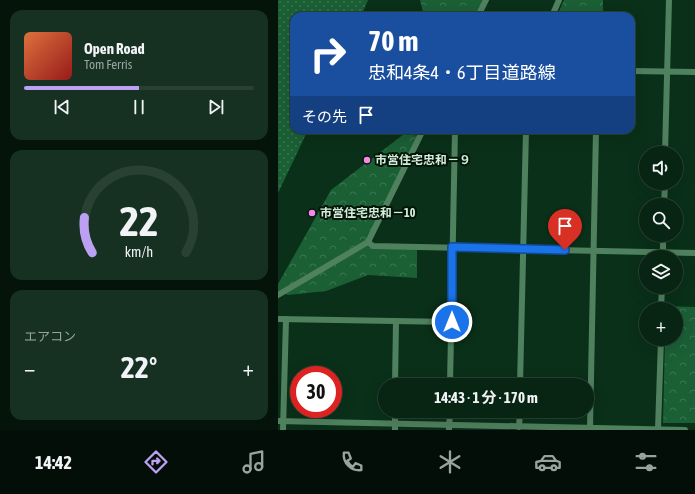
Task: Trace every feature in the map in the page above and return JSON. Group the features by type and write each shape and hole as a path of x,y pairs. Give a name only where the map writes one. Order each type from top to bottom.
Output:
{"street":[{"path":"480,12 486,0"},
{"path":"554,12 559,0"},
{"path":"665,146 669,0"},
{"path":"635,71 695,72"},
{"path":"278,295 368,242 421,134"},
{"path":"450,378 452,247 456,134"},
{"path":"520,378 526,134"},
{"path":"590,428 596,134"},
{"path":"368,242 373,246 593,250 639,253"},
{"path":"683,254 695,253"},
{"path":"278,319 452,322"},
{"path":"283,430 281,421 286,319"},
{"path":"395,378 396,321"},
{"path":"658,429 661,346"},
{"path":"449,428 450,418"},
{"path":"520,418 520,427"},
{"path":"281,421 340,422 395,427 520,427 559,429 590,428 686,430"},
{"path":"340,422 340,430"}],"green space":[{"path":"278,0 368,0 363,12 290,12 290,134 306,134 278,193"},
{"path":"420,0 486,0 480,12 423,12"},
{"path":"564,0 603,0 603,12 559,12"},
{"path":"404,134 420,136 368,242 373,246 417,246 417,278 368,275 326,291 288,295 278,291 278,284 331,190"},
{"path":"683,307 695,307 695,423 663,423 665,346 683,346"}],"place":[{"name":"市営住宅忠和－９","path":"367,160"},
{"name":"市営住宅忠和－10","path":"312,213"}],"route":[{"path":"452,322 452,247 565,250"}]}
